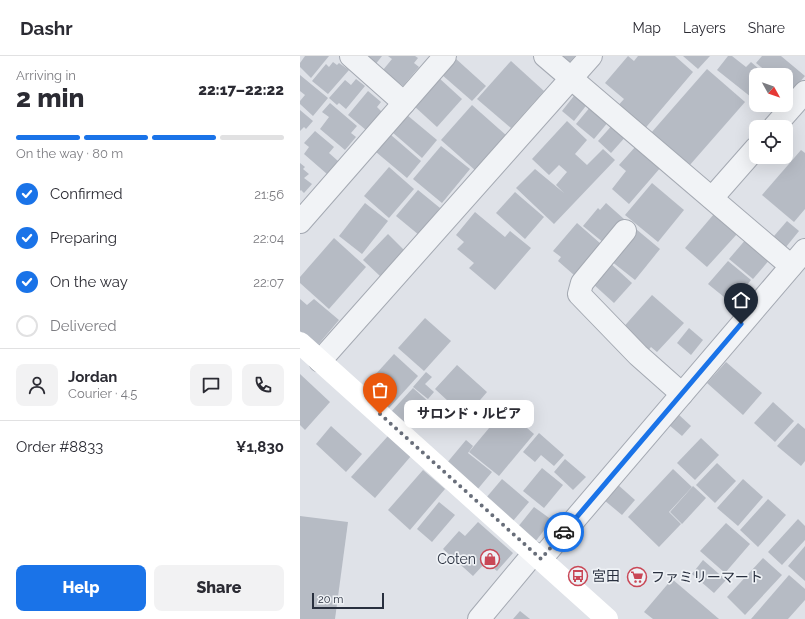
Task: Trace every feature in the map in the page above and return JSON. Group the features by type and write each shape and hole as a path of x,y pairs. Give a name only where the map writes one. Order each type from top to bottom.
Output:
{"main road":[{"path":"300,343 607,619"}],"street":[{"path":"351,56 404,103"},
{"path":"300,222 445,56"},
{"path":"479,619 538,556 682,394 798,258 712,198 545,56"},
{"path":"320,361 591,56"},
{"path":"780,120 805,92"},
{"path":"712,198 749,156"},
{"path":"625,231 582,283 579,294 638,355 682,394"}],"building":[{"path":"305,56 329,56 311,78 300,67 300,63"},
{"path":"365,56 382,56 375,65"},
{"path":"388,56 415,56 418,58 414,63 419,67 403,86 383,70 392,59"},
{"path":"561,56 575,56 569,63"},
{"path":"628,56 634,61 638,56 675,56 693,72 642,132 615,109 624,99 605,83"},
{"path":"683,56 710,56 698,69"},
{"path":"728,56 732,56 746,67 751,62 758,68 749,68 749,95 717,70"},
{"path":"762,56 781,56 805,76 793,90 793,68 762,68 756,63"},
{"path":"455,58 486,86 472,101 441,74"},
{"path":"511,61 544,91 511,128 477,99"},
{"path":"333,62 337,65 339,63 349,70 328,94 312,81 326,64 329,67"},
{"path":"707,69 745,102 689,166 651,133"},
{"path":"300,75 328,98 313,116 300,104 300,101 305,95 300,91"},
{"path":"439,78 462,99 437,127 414,106"},
{"path":"356,79 365,86 346,109 339,103 337,105 329,98 345,80 351,85"},
{"path":"368,91 381,102 377,107 382,112 366,130 348,115"},
{"path":"577,92 589,102 574,121 562,111"},
{"path":"330,103 357,126 351,133 356,137 345,150 320,129 329,117 322,112"},
{"path":"472,105 507,136 476,171 441,140"},
{"path":"591,106 609,121 594,139 576,124"},
{"path":"300,110 313,121 306,129 304,127 300,131"},
{"path":"407,115 437,140 422,158 392,132"},
{"path":"567,121 587,140 575,154 587,165 603,149 615,160 554,224 516,188 535,169 564,193 556,185 567,172 559,165 549,175 532,159"},
{"path":"615,122 628,134 611,153 598,141"},
{"path":"315,131 334,147 329,153 338,161 327,174 304,154 309,147 304,143"},
{"path":"391,135 421,161 407,178 376,152"},
{"path":"441,146 470,169 442,203 413,179"},
{"path":"636,146 661,167 629,204 612,189 626,171 619,165"},
{"path":"801,150 805,153 805,209 794,222 762,195 789,164 793,164 793,159"},
{"path":"300,163 305,167 303,169 309,174 304,178 312,184 304,193 301,190 300,191"},
{"path":"389,167 414,189 389,218 364,196"},
{"path":"652,183 684,210 658,242 625,215"},
{"path":"418,190 440,208 419,235 396,216"},
{"path":"515,192 544,217 525,239 496,213"},
{"path":"365,203 388,221 362,254 339,236"},
{"path":"606,203 624,219 604,243 583,226 598,208 600,210"},
{"path":"475,212 505,237 510,231 531,248 495,290 469,268 474,263 457,249 464,242 456,235"},
{"path":"714,214 737,234 707,267 685,248"},
{"path":"787,221 799,231 786,247 774,236"},
{"path":"577,223 601,244 574,275 558,261 561,257 553,251"},
{"path":"636,229 660,249 635,280 611,261"},
{"path":"388,234 404,250 380,276 363,260"},
{"path":"334,238 366,267 329,309 300,283 300,277"},
{"path":"747,238 771,258 753,279 729,259"},
{"path":"728,261 751,280 738,296 730,289 724,297 708,284"},
{"path":"610,263 632,283 614,303 592,283"},
{"path":"652,295 684,323 657,352 651,347 645,354 620,331"},
{"path":"300,299 307,305 314,299 339,320 317,346 300,331"},
{"path":"425,318 451,341 424,371 398,348"},
{"path":"689,328 703,340 691,355 677,343"},
{"path":"394,354 418,376 389,408 365,386"},
{"path":"726,362 762,393 743,415 707,383"},
{"path":"457,365 487,392 456,428 438,412 448,401 435,389"},
{"path":"426,372 432,377 425,384 434,392 428,399 413,387"},
{"path":"300,374 330,402 305,430 300,425"},
{"path":"413,388 430,403 408,429 390,413"},
{"path":"773,402 794,421 775,442 754,423"},
{"path":"505,409 534,434 499,476 469,452"},
{"path":"678,414 691,426 682,436 669,425"},
{"path":"798,423 805,429 805,461 801,466 777,446"},
{"path":"331,426 362,454 346,472 316,444"},
{"path":"539,433 564,455 554,466 541,455 535,462 523,452"},
{"path":"388,436 411,456 375,498 351,477"},
{"path":"701,438 719,455 695,480 677,463"},
{"path":"466,440 473,446 468,453 492,472 477,490 446,464"},
{"path":"565,459 586,477 573,490 554,472"},
{"path":"717,463 736,481 715,503 696,485"},
{"path":"542,468 563,485 544,508 523,491"},
{"path":"673,469 692,487 669,512 681,524 659,547 628,517"},
{"path":"423,470 445,489 410,530 388,510"},
{"path":"502,479 529,502 513,521 486,498"},
{"path":"743,479 763,497 738,526 717,508"},
{"path":"617,484 635,500 622,515 604,500"},
{"path":"693,486 706,498 682,524 670,512"},
{"path":"768,499 786,515 758,547 740,530"},
{"path":"439,502 455,515 432,542 417,529"},
{"path":"534,507 552,520 535,542 517,528"},
{"path":"300,516 348,522 335,619 300,619"},
{"path":"798,519 805,526 805,540 782,565 768,552"},
{"path":"478,522 513,553 497,571 486,562 473,576 443,549 459,531 465,536"},
{"path":"726,523 750,544 725,573 700,551"},
{"path":"805,546 805,581 788,566"},
{"path":"763,558 782,575 745,615 727,597"},
{"path":"703,560 726,580 714,593 692,574"},
{"path":"789,575 805,589 805,600 788,619 751,619"},
{"path":"672,579 719,619 653,619 644,612"},
{"path":"520,611 530,619 513,619"}],"way so far":[{"path":"380,414 541,559 564,532"}],"place":[{"name":"サロンド・ルピア","path":"380,414"},
{"name":"Coten","path":"490,559"},
{"name":"宮田","path":"578,576"},
{"name":"ファミリーマート","path":"637,577"}],"route":[{"path":"564,532 741,324"}]}
